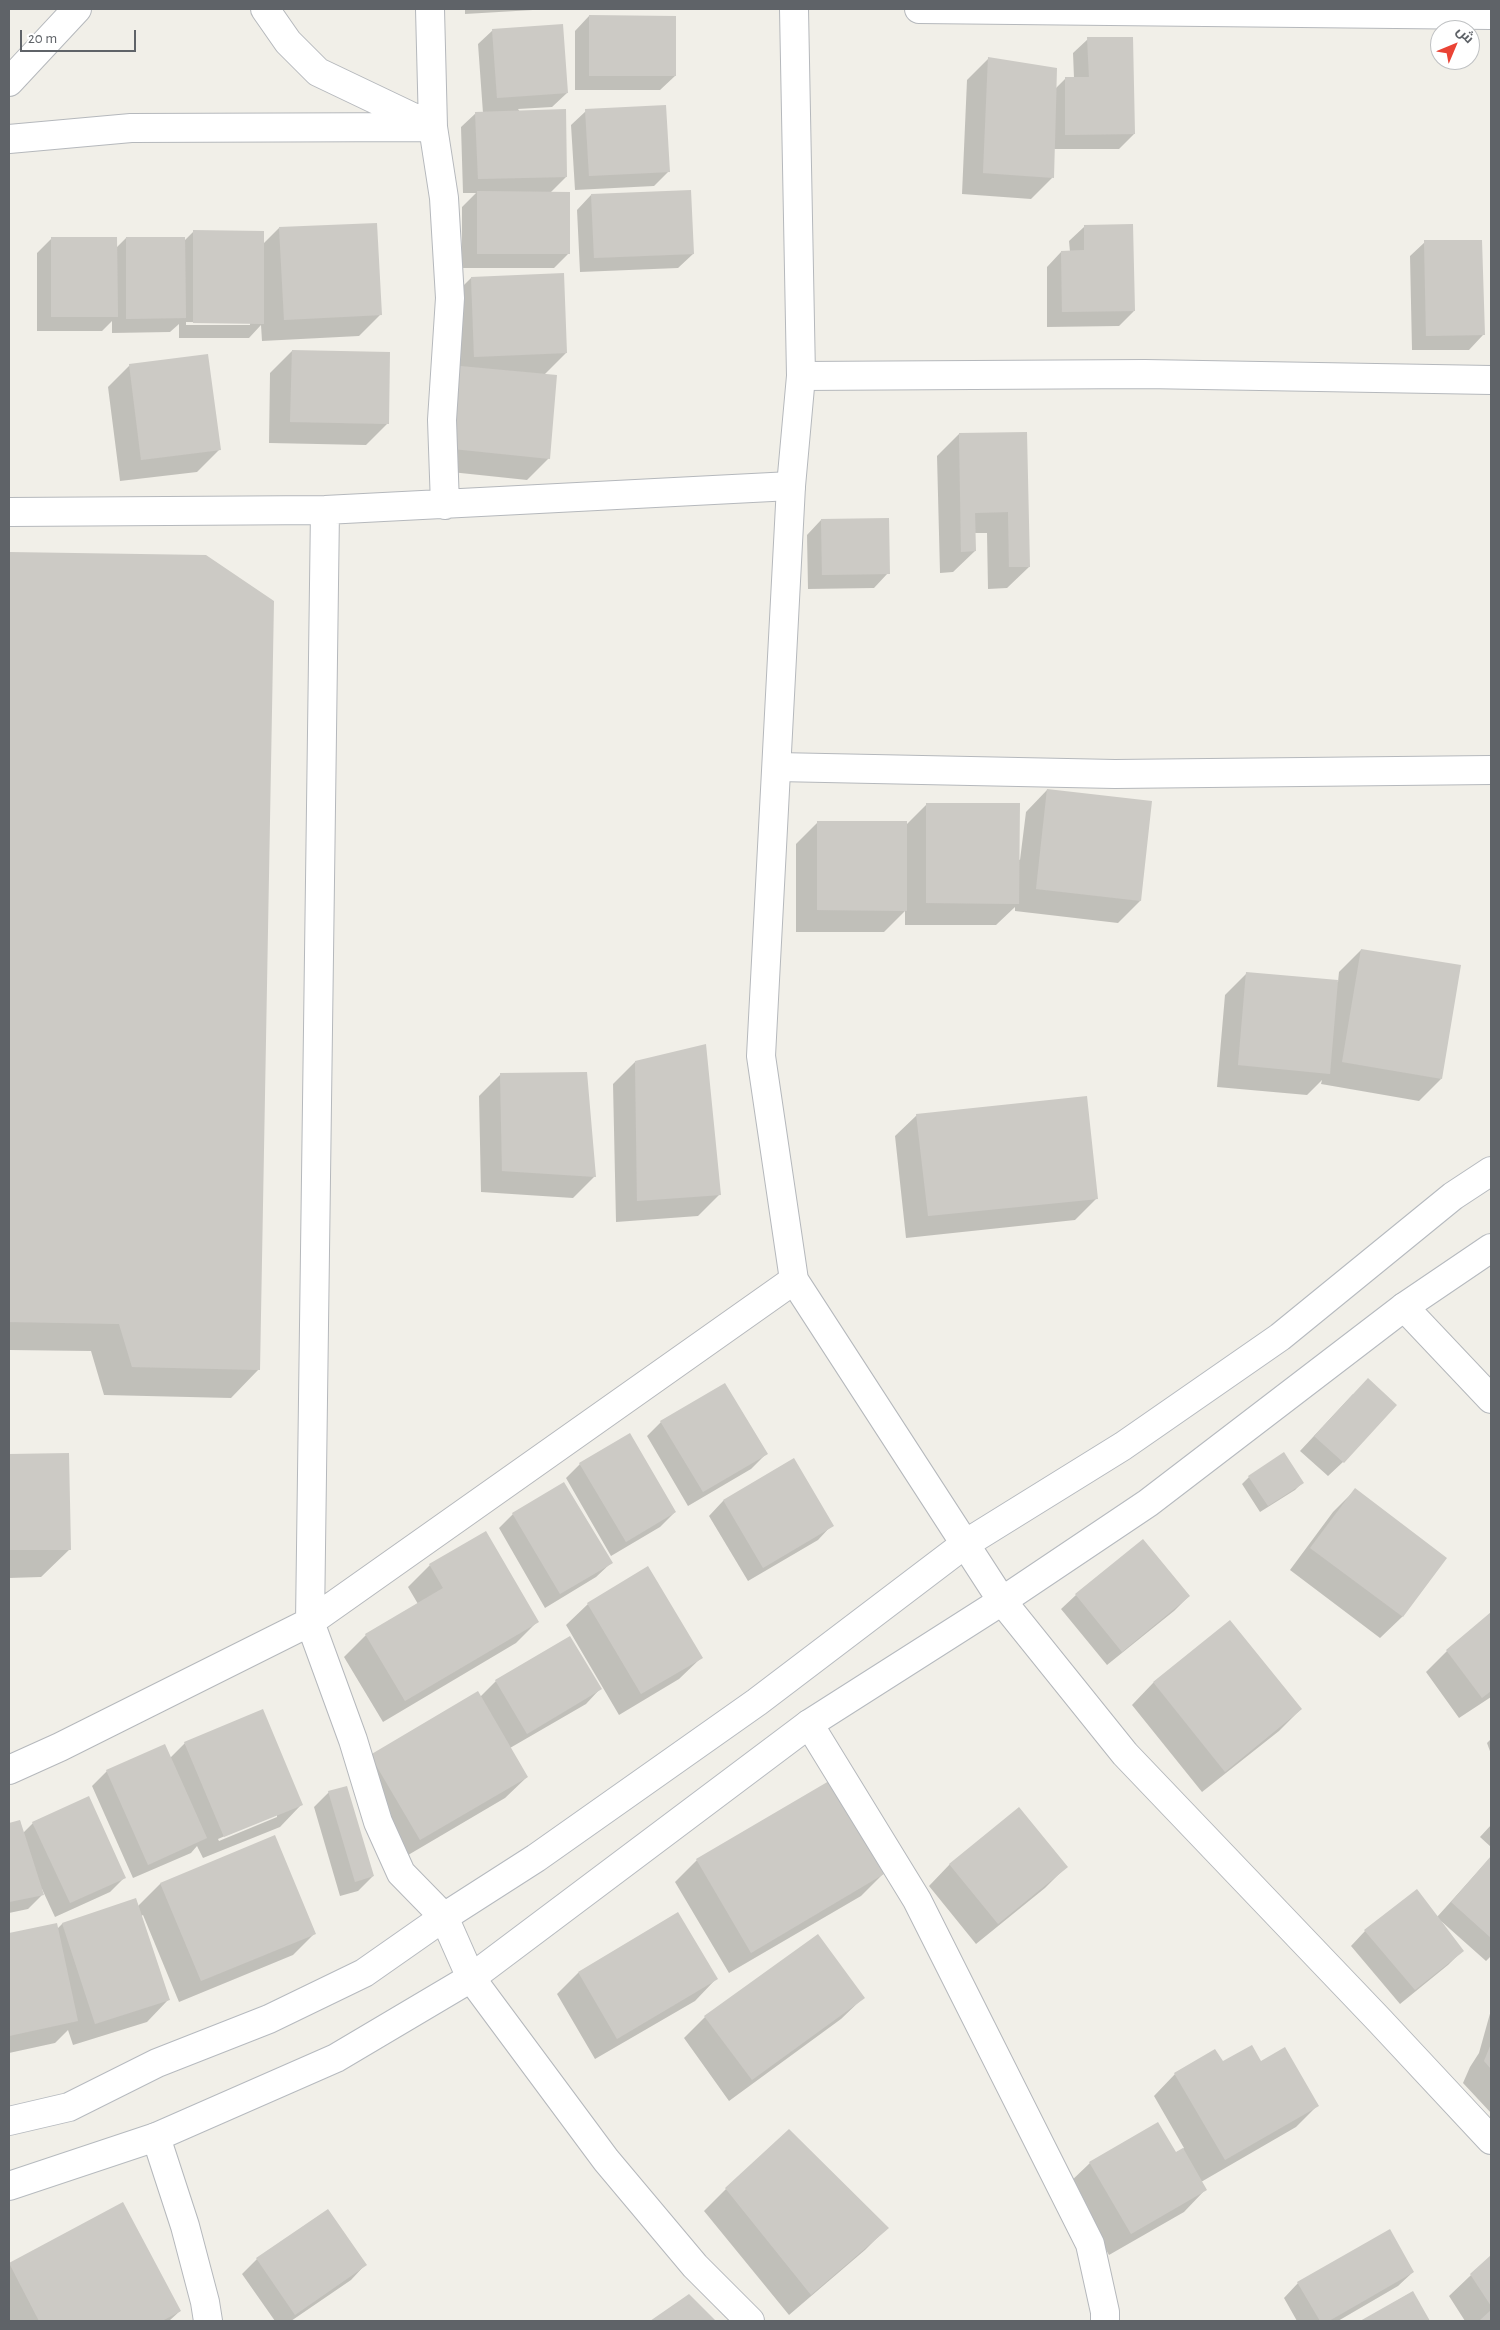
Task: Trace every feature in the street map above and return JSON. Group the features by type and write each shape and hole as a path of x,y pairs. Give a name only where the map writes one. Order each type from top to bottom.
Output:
{"street":[{"path":"9,82 77,9"},
{"path":"264,9 288,42 318,72 433,127"},
{"path":"430,9 433,127 444,198 450,298 442,420 445,505"},
{"path":"794,9 801,376 791,486 761,1056 794,1280 1002,1601 1125,1754 1374,2014 1491,2140"},
{"path":"919,9 1491,15"},
{"path":"9,139 131,128 433,127"},
{"path":"801,376 1145,374 1491,380"},
{"path":"9,512 326,510 791,486"},
{"path":"326,510 310,1622 353,1740 378,1822 401,1873 444,1917 471,1978 606,2160 695,2266 750,2321"},
{"path":"777,766 1115,774 1491,770"},
{"path":"9,2121 69,2108 157,2063 269,2019 364,1973 444,1917 536,1858 757,1702 965,1544 1123,1446 1280,1337 1453,1196 1491,1171"},
{"path":"9,2186 156,2137 336,2058 471,1978 809,1724 1002,1601 1148,1503 1404,1307 1491,1248"},
{"path":"9,1770 60,1747 310,1622 794,1280"},
{"path":"1404,1307 1491,1399"},
{"path":"809,1724 917,1900 1090,2244 1105,2312 1105,2321"},
{"path":"156,2137 185,2226 208,2321"}],"building":[{"path":"589,15 676,16 676,76 589,76"},
{"path":"563,24 568,93 497,98 492,29"},
{"path":"1087,37 1133,37 1135,134 1065,135 1065,77 1089,77"},
{"path":"988,57 1057,68 1054,178 983,173"},
{"path":"666,105 670,172 589,176 585,109"},
{"path":"566,109 567,177 478,179 475,112"},
{"path":"691,190 694,254 594,258 591,194"},
{"path":"477,191 570,192 570,254 477,254"},
{"path":"377,223 382,315 284,320 279,227"},
{"path":"1133,224 1135,311 1062,312 1061,251 1084,250 1084,225"},
{"path":"193,230 264,231 264,324 193,323"},
{"path":"51,237 117,237 118,317 51,317"},
{"path":"126,237 185,237 186,318 126,319"},
{"path":"1424,240 1482,240 1485,335 1426,336"},
{"path":"564,273 567,353 474,357 471,277"},
{"path":"292,350 390,352 389,424 290,422"},
{"path":"208,354 221,450 141,460 129,364"},
{"path":"460,366 557,375 550,459 453,449"},
{"path":"1027,432 1030,567 1009,567 1008,512 975,513 976,551 961,552 959,433"},
{"path":"889,518 890,574 822,575 821,519"},
{"path":"9,552 206,555 274,601 260,1370 132,1367 119,1324 9,1322"},
{"path":"1047,789 1152,801 1141,901 1036,889"},
{"path":"926,803 1020,803 1019,904 926,903"},
{"path":"817,821 907,821 907,911 817,910"},
{"path":"1361,949 1461,965 1442,1079 1342,1062"},
{"path":"1246,972 1338,980 1330,1074 1238,1065"},
{"path":"706,1044 721,1195 637,1201 635,1061"},
{"path":"587,1072 596,1177 502,1171 500,1073"},
{"path":"1087,1096 1098,1199 928,1216 916,1114"},
{"path":"1368,1378 1397,1405 1344,1463 1314,1436"},
{"path":"725,1383 768,1454 703,1492 660,1421"},
{"path":"630,1433 676,1512 626,1542 579,1463"},
{"path":"1284,1452 1304,1483 1268,1506 1248,1476"},
{"path":"69,1453 71,1550 9,1550 9,1454"},
{"path":"794,1458 834,1526 763,1568 723,1500"},
{"path":"564,1482 613,1563 560,1594 512,1513"},
{"path":"1355,1488 1447,1558 1403,1617 1310,1548"},
{"path":"486,1531 539,1622 405,1701 365,1634 443,1588 429,1564"},
{"path":"1143,1539 1190,1596 1122,1652 1075,1594"},
{"path":"648,1566 703,1658 641,1694 587,1603"},
{"path":"1491,1612 1491,1691 1482,1698 1446,1650"},
{"path":"1230,1620 1302,1709 1225,1772 1153,1682"},
{"path":"570,1636 602,1689 527,1734 495,1680"},
{"path":"478,1691 528,1777 420,1840 370,1755"},
{"path":"263,1709 303,1805 224,1837 184,1742"},
{"path":"165,1744 207,1838 148,1865 106,1770"},
{"path":"829,1781 884,1874 751,1953 696,1859"},
{"path":"347,1786 374,1876 355,1882 328,1791"},
{"path":"89,1796 126,1878 70,1903 32,1822"},
{"path":"1019,1807 1068,1867 998,1924 949,1864"},
{"path":"20,1820 44,1895 9,1902 9,1823"},
{"path":"275,1835 316,1934 201,1981 160,1883"},
{"path":"1491,1856 1491,1938 1451,1902"},
{"path":"1417,1889 1464,1951 1415,1990 1364,1930"},
{"path":"136,1898 170,2000 95,2024 62,1923"},
{"path":"678,1912 718,1979 617,2039 578,1972"},
{"path":"57,1923 78,2021 9,2036 9,1933"},
{"path":"818,1934 865,1998 752,2080 704,2016"},
{"path":"1491,2044 1491,2069 1484,2061"},
{"path":"1252,2045 1261,2061 1285,2047 1319,2106 1225,2160 1174,2073 1215,2049 1223,2061"},
{"path":"1158,2122 1176,2152 1183,2148 1207,2190 1131,2234 1089,2162"},
{"path":"789,2129 889,2228 811,2295 725,2188"},
{"path":"123,2202 181,2311 162,2321 39,2321 9,2263"},
{"path":"328,2209 367,2265 295,2315 256,2258"},
{"path":"1390,2229 1414,2272 1329,2321 1320,2321 1297,2282"},
{"path":"1491,2255 1491,2306 1470,2274"},
{"path":"1413,2291 1430,2321 1360,2321"},
{"path":"689,2294 716,2321 650,2321"},
{"path":"1491,2310 1491,2321 1479,2321"}]}
